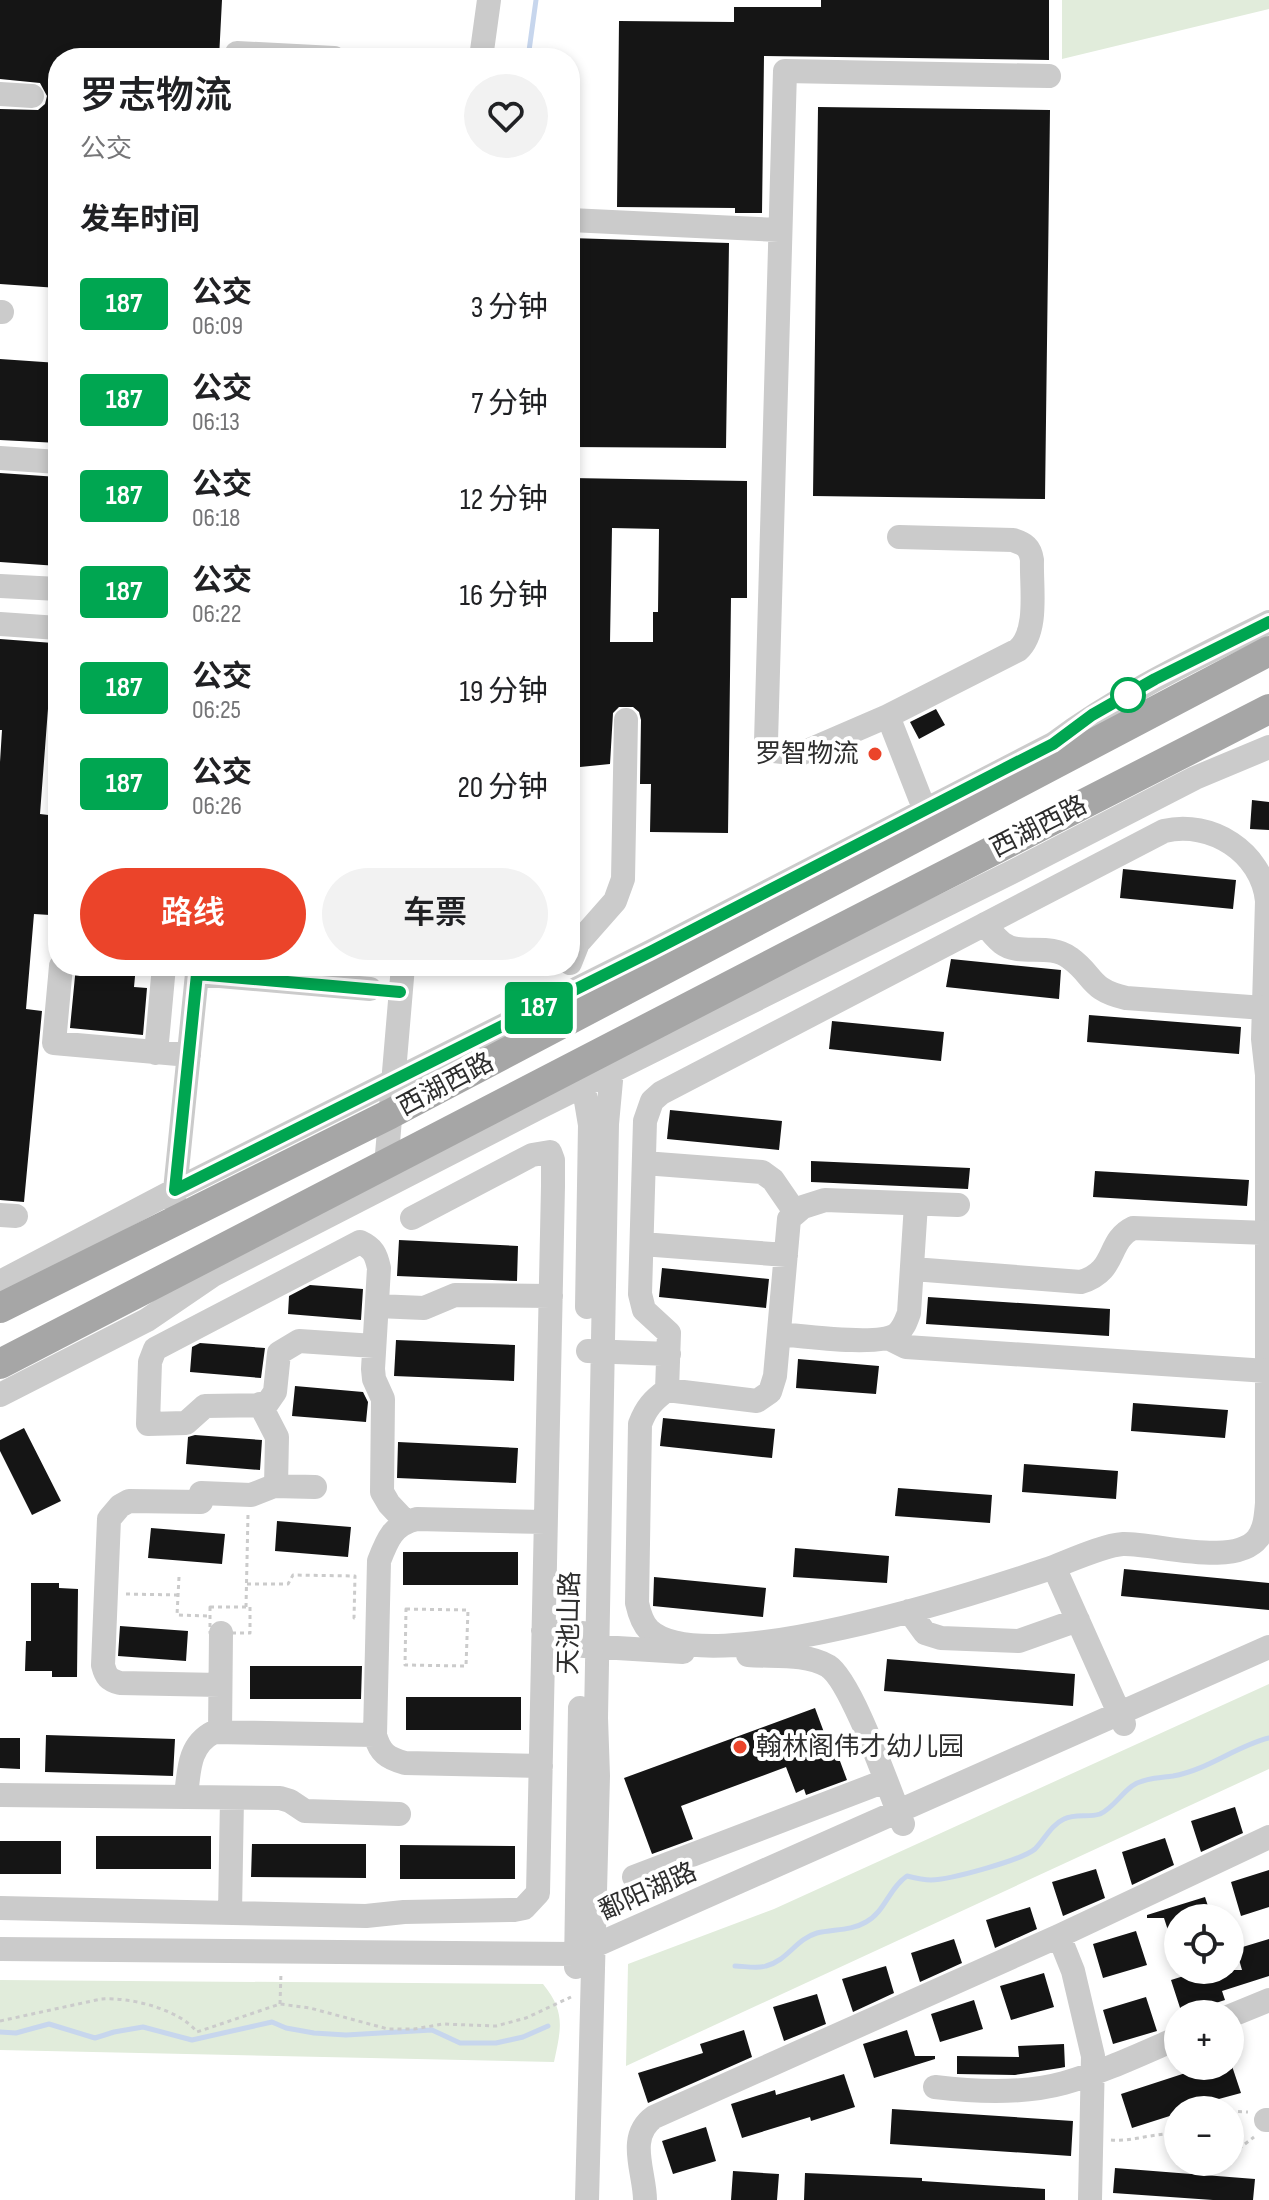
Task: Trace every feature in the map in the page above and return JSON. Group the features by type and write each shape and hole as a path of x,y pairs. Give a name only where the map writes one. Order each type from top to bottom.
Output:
{"main road":[{"name":"西湖西路","path":"0,1308 390,1114 575,1003 929,819 1269,651"},
{"name":"西湖西路","path":"0,1364 386,1166 613,1059 793,953 1269,709"}],"street":[{"path":"482,48 489,0"},
{"path":"899,537 1013,540 1024,544 1031,550 1032,560 1030,621 1026,643 1018,650 888,716 800,754 774,751 766,742 785,71 1049,76"},
{"path":"0,94 32,96"},
{"path":"580,220 779,230"},
{"path":"0,458 48,461"},
{"path":"0,586 48,588"},
{"path":"888,716 929,819 1053,744 1092,715 1155,679 1269,622"},
{"path":"0,624 48,627"},
{"path":"580,941 615,901 623,879 626,720"},
{"path":"613,1059 1016,870 1195,778 1269,747"},
{"path":"1188,828 1208,832 1245,854 1257,868 1265,887 1267,1049 1268,1480 1264,1527 1247,1547 1216,1553 1120,1544 957,1600 791,1639 728,1646 682,1643 650,1631 637,1603 640,1424 668,1371 669,1333 652,1319 641,1302 647,1110 661,1093 985,924 1164,831 1188,828"},
{"path":"985,924 1004,945 1015,949 1045,948 1070,957 1106,993 1126,998 1266,998"},
{"path":"60,976 54,1043 189,1055"},
{"path":"156,1053 163,976"},
{"path":"172,1223 197,976"},
{"path":"284,976 371,978 400,992"},
{"path":"386,1166 402,976"},
{"path":"0,1282 393,1081 575,1003 571,976"},
{"name":"天池山路","path":"587,2200 584,1958 586,1644 595,1358 613,1059"},
{"path":"0,1395 147,1320 213,1275 578,1077"},
{"name":"天池山路","path":"578,1077 590,1125 595,1358"},
{"path":"0,1908 366,1916 524,1908 538,1893 551,1296 553,1160 550,1152 532,1155 412,1218"},
{"path":"644,1163 762,1172 773,1180 795,1212"},
{"path":"595,1358 668,1371 757,1401 774,1386 789,1219 795,1212 825,1200 958,1205"},
{"path":"779,1334 875,1341 897,1333 909,1313 916,1204"},
{"path":"913,1269 1081,1282 1105,1269 1119,1239 1133,1228 1267,1233"},
{"path":"374,1346 299,1341 279,1353 278,1381 272,1400 266,1405 205,1406 186,1423 148,1424 150,1362 155,1349 360,1242 369,1246 376,1255 379,1268 374,1379 383,1399 381,1481 389,1504 405,1521"},
{"path":"642,1244 786,1255"},
{"path":"377,1306 424,1308 455,1295 551,1296"},
{"path":"888,1338 906,1347 1267,1371"},
{"path":"260,1404 277,1437 276,1486"},
{"path":"220,1685 120,1683 110,1680 103,1665 109,1519 129,1501 201,1502 201,1493 249,1495 276,1486 315,1487"},
{"path":"541,1766 405,1763 386,1756 379,1749 375,1735 379,1561 388,1538 405,1521 417,1519 545,1522"},
{"path":"1054,1567 1121,1719"},
{"path":"909,1611 925,1633 941,1638 1019,1641 1078,1620"},
{"path":"216,1624 220,1732"},
{"path":"543,1640 805,1658 819,1662 831,1668 848,1691 901,1818"},
{"name":"鄱阳湖路","path":"246,1958 281,1965 584,1958 1121,1719 1269,1647"},
{"name":"鄱阳湖路","path":"1121,1719 1269,1661"},
{"path":"186,1797 193,1753 204,1737 220,1732 375,1735"},
{"path":"634,1877 885,1781"},
{"path":"0,1795 280,1798 305,1811 399,1814"},
{"path":"213,1958 230,1913 232,1798"},
{"path":"645,2200 637,2149 647,2122 654,2117 1059,1936 1269,1837"},
{"path":"230,1913 246,1958"},
{"path":"1059,1936 1073,1971 1093,2056 1090,2200"},
{"name":"鄱阳湖路","path":"0,1949 213,1958"},
{"name":"天池山路","path":"573,2200 575,1994 584,1958"},
{"name":"鄱阳湖路","path":"0,1961 584,1958"},
{"path":"1244,2010 1269,2000"},
{"path":"935,2087 980,2092 1062,2084 1164,2044"}],"path":[{"path":"246,1607 249,1495"},
{"path":"247,1584 288,1584 293,1575 355,1576 354,1618 378,1618"},
{"path":"179,1577 177,1615 216,1624"},
{"path":"106,1593 178,1595"},
{"path":"406,1609 468,1610 466,1666 405,1665 405,1636 406,1609"},
{"path":"280,2004 281,1965"},
{"path":"0,2021 118,1998 139,2001 191,2024 197,2032 280,2004 310,2008 397,2030 443,2024 486,2026 508,2024 575,1994"},
{"path":"1244,2145 1267,2120"},
{"path":"1093,2139 1125,2141 1164,2134"}],"green space":[{"path":"1062,0 1269,0 1269,9 1062,59"},
{"path":"1269,1684 1269,1769 626,2066 628,1964 774,1909"},
{"path":"0,1980 543,1984 555,2003 560,2030 554,2062 0,2050"}],"building":[{"path":"0,0 222,0 220,48 48,48 48,287 0,284 0,109 38,110 45,104 47,96 40,83 0,79"},
{"path":"821,0 1049,0 1049,60 764,56 762,213 735,213 735,208 617,207 619,21 734,22 734,7 821,7"},
{"path":"818,107 1050,110 1045,499 813,496"},
{"path":"580,238 729,243 726,448 580,447"},
{"path":"0,359 48,362 48,442 0,440"},
{"path":"0,473 48,476 48,565 0,562"},
{"path":"580,478 747,481 747,598 731,598 728,833 650,832 651,784 640,784 641,720 639,712 633,707 619,707 613,713 610,764 580,767","holes":["612,528 659,529 658,612 653,612 653,642 610,642"]},
{"path":"0,639 48,643 48,709 40,814 48,815 48,915 34,914 26,1009 42,1011 24,1202 0,1200"},
{"path":"936,709 945,725 919,739 910,722"},
{"path":"1252,800 1269,802 1269,830 1250,829"},
{"path":"1123,869 1236,880 1233,909 1120,898"},
{"path":"951,959 1061,970 1059,999 946,987"},
{"path":"75,976 135,976 134,987 147,988 143,1035 70,1028"},
{"path":"1089,1015 1241,1027 1239,1054 1087,1042"},
{"path":"832,1021 944,1032 941,1061 829,1049"},
{"path":"670,1110 782,1121 779,1150 667,1139"},
{"path":"811,1161 970,1168 968,1189 811,1182"},
{"path":"1095,1171 1249,1180 1247,1206 1093,1197"},
{"path":"399,1240 518,1246 517,1281 397,1276"},
{"path":"662,1268 769,1279 766,1308 659,1297"},
{"path":"310,1285 363,1289 361,1320 288,1314 289,1296"},
{"path":"928,1297 1110,1309 1109,1336 926,1324"},
{"path":"396,1340 515,1345 514,1381 394,1376"},
{"path":"200,1343 265,1348 261,1378 190,1372 192,1347"},
{"path":"798,1359 879,1366 876,1394 796,1388"},
{"path":"295,1386 363,1392 368,1402 366,1422 292,1416"},
{"path":"1133,1403 1228,1410 1225,1438 1131,1431"},
{"path":"663,1418 775,1429 772,1458 660,1446"},
{"path":"24,1428 61,1501 32,1515 0,1451 0,1440"},
{"path":"188,1437 262,1440 260,1470 186,1464"},
{"path":"398,1442 518,1448 516,1483 397,1478"},
{"path":"1024,1464 1118,1471 1116,1499 1022,1492"},
{"path":"898,1488 992,1495 990,1523 895,1516"},
{"path":"277,1521 351,1527 348,1557 275,1551"},
{"path":"151,1528 225,1534 222,1564 148,1558"},
{"path":"795,1548 889,1556 887,1583 793,1577"},
{"path":"403,1552 518,1552 518,1585 403,1585"},
{"path":"1124,1569 1269,1583 1269,1610 1121,1596"},
{"path":"654,1577 766,1588 763,1617 653,1606"},
{"path":"31,1583 59,1583 59,1588 78,1589 77,1677 52,1677 52,1671 25,1671 26,1641 31,1641"},
{"path":"120,1626 188,1631 186,1661 118,1656"},
{"path":"887,1659 1075,1674 1073,1706 884,1691"},
{"path":"250,1666 362,1666 361,1699 250,1699"},
{"path":"406,1697 521,1697 521,1730 406,1730"},
{"path":"815,1708 832,1754 837,1753 847,1780 806,1795 804,1789 796,1793 786,1767 681,1806 693,1839 652,1854 624,1778"},
{"path":"46,1735 175,1739 173,1776 45,1772"},
{"path":"0,1738 20,1738 20,1769 0,1768"},
{"path":"1235,1807 1243,1833 1201,1852 1191,1821"},
{"path":"96,1836 211,1836 211,1869 96,1869"},
{"path":"1165,1838 1174,1865 1132,1885 1122,1852"},
{"path":"0,1841 61,1841 61,1874 0,1874"},
{"path":"252,1844 366,1844 366,1878 251,1877"},
{"path":"400,1845 515,1846 515,1879 400,1879"},
{"path":"1096,1869 1105,1898 1063,1916 1052,1882"},
{"path":"1269,1870 1269,1907 1244,1915 1244,1904 1237,1904 1231,1882"},
{"path":"1205,1897 1207,1904 1182,1904"},
{"path":"1030,1907 1037,1929 995,1948 986,1920"},
{"path":"1164,1910 1164,1918 1147,1918 1147,1915"},
{"path":"1136,1931 1147,1965 1103,1978 1093,1944"},
{"path":"954,1939 962,1963 920,1982 911,1953"},
{"path":"1269,1939 1269,1976 1244,1984 1244,1947"},
{"path":"886,1966 894,1993 853,2012 842,1979"},
{"path":"1044,1973 1054,2007 1011,2020 1000,1986"},
{"path":"1172,1984 1244,1984 1222,1991 1225,2000 1177,2000"},
{"path":"817,1994 826,2024 784,2041 773,2007"},
{"path":"1146,1997 1157,2031 1113,2044 1103,2010"},
{"path":"974,2000 983,2029 940,2042 931,2014"},
{"path":"744,2030 752,2057 648,2103 638,2073 703,2053 700,2044"},
{"path":"907,2030 915,2056 935,2056 935,2059 874,2078 863,2044"},
{"path":"1064,2044 1065,2067 1015,2075 957,2074 957,2056 1019,2057 1018,2046"},
{"path":"844,2074 855,2107 742,2138 731,2104 775,2090 776,2095"},
{"path":"1164,2080 1237,2080 1241,2093 1230,2096 1164,2096 1164,2118 1132,2128 1121,2094"},
{"path":"892,2109 1073,2121 1071,2156 890,2144"},
{"path":"706,2127 716,2161 673,2174 662,2141"},
{"path":"1115,2168 1164,2172 1164,2176 1255,2179 1253,2200 1113,2193"},
{"path":"733,2171 779,2174 777,2200 731,2200"},
{"path":"805,2173 922,2178 922,2181 1045,2189 1045,2200 804,2200"}],"waterway":[{"path":"529,48 536,0"},
{"path":"735,1966 766,1966 780,1960 810,1936 866,1922 907,1876 940,1879 1016,1858 1035,1849 1059,1822 1073,1816 1100,1814 1137,1783 1186,1773 1269,1738"},
{"path":"0,2032 16,2033 49,2024 95,2038 143,2027 192,2040 272,2022 314,2033 346,2035 432,2030 460,2043 496,2043 523,2037 548,2026"}],"bus line":[{"name":"187","path":"197,976 175,1190 652,951 1053,744 1092,715 1155,679 1269,622"},
{"name":"187","path":"220,976 400,992"}],"place":[{"name":"罗智物流","path":"875,754"},
{"name":"翰林阁伟才幼儿园","path":"740,1747"}]}
